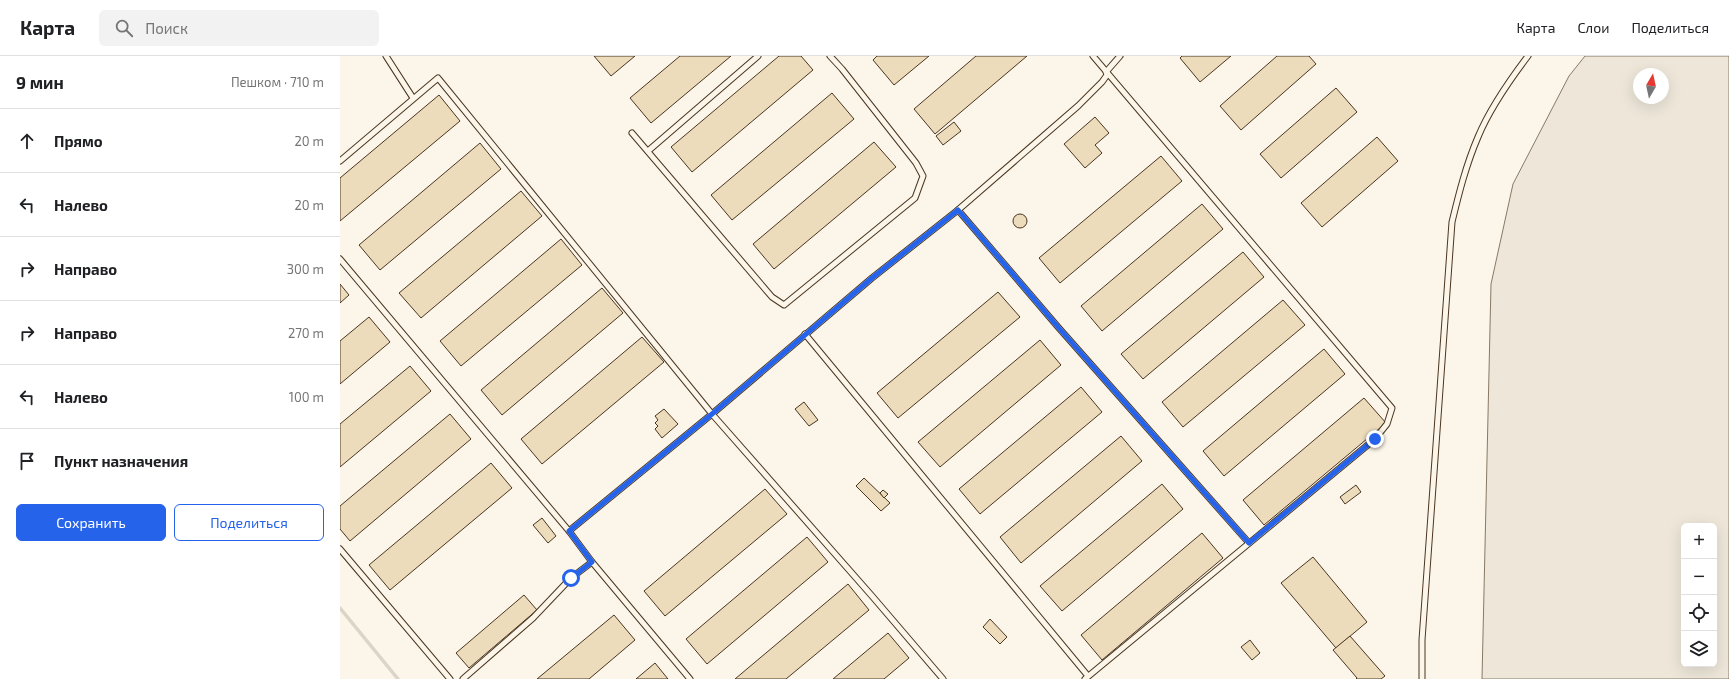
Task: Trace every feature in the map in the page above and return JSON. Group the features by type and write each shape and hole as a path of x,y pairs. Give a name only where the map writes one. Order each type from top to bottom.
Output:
{"lane":[{"path":"386,56 413,98"},
{"path":"648,151 758,56"},
{"path":"632,132 772,297 784,305 915,198 923,176 916,163 842,69 830,56"},
{"path":"805,334 1087,678 1375,439 1387,424 1392,408 1093,56"},
{"path":"569,531 712,414 872,278 958,210 1078,106 1102,82 1107,75 1106,72 1120,56"},
{"path":"1422,679 1422,640 1452,222 1463,176 1478,136 1508,83 1528,56"},
{"path":"340,161 438,78 712,414 943,679"},
{"path":"958,210 1058,327 1249,543"},
{"path":"340,259 569,531 592,562 690,679"},
{"path":"340,549 450,679"},
{"path":"463,679 533,618 571,578 592,562"}],"shaded area":[{"path":"1585,56 1729,56 1729,679 1482,679 1491,284 1513,184 1569,76"}],"building":[{"path":"594,56 635,56 611,76"},
{"path":"680,56 731,56 651,123 630,98"},
{"path":"779,56 801,56 813,70 692,172 671,147"},
{"path":"877,56 929,56 894,85 873,60"},
{"path":"976,56 1027,56 935,134 914,109"},
{"path":"1182,56 1231,56 1200,82 1180,58"},
{"path":"1277,56 1309,56 1316,64 1241,130 1220,106"},
{"path":"1336,88 1357,112 1281,178 1260,154"},
{"path":"832,93 854,119 732,220 711,195"},
{"path":"439,95 460,121 340,221 340,178"},
{"path":"1095,117 1109,133 1095,145 1102,153 1085,168 1064,144"},
{"path":"954,122 961,131 943,145 936,136"},
{"path":"1377,137 1398,161 1322,227 1301,203"},
{"path":"874,142 896,167 774,269 753,244"},
{"path":"480,143 501,169 380,270 359,245"},
{"path":"1161,156 1182,181 1060,283 1039,258"},
{"path":"521,191 542,216 421,318 399,293"},
{"path":"1202,204 1223,229 1102,331 1081,306"},
{"path":"1020,214 1025,216 1027,221 1025,226 1020,228 1015,226 1013,221 1015,216"},
{"path":"561,239 582,265 461,366 440,341"},
{"path":"1243,252 1264,277 1143,379 1121,354"},
{"path":"340,284 349,295 340,303"},
{"path":"602,288 623,313 502,415 481,390"},
{"path":"998,292 1020,317 898,418 877,393"},
{"path":"1283,300 1305,325 1183,427 1162,402"},
{"path":"369,317 390,342 340,384 340,341"},
{"path":"642,337 664,362 542,464 521,439"},
{"path":"1040,340 1061,365 940,467 918,442"},
{"path":"1324,349 1345,374 1224,476 1203,451"},
{"path":"410,366 431,391 340,467 340,424"},
{"path":"1081,387 1102,412 980,514 959,489"},
{"path":"1364,398 1386,423 1264,525 1243,500"},
{"path":"804,402 818,420 809,426 795,409"},
{"path":"664,409 678,424 662,438 655,429 658,426 655,423 658,420 655,416"},
{"path":"450,414 471,439 350,541 340,529 340,506"},
{"path":"1121,436 1142,461 1021,563 1000,537"},
{"path":"491,463 512,488 390,590 369,565"},
{"path":"864,478 890,503 881,511 856,486"},
{"path":"1162,484 1183,509 1062,611 1040,586"},
{"path":"1356,485 1361,492 1345,504 1340,497"},
{"path":"765,489 787,514 665,616 644,591"},
{"path":"883,490 888,494 884,498 880,493"},
{"path":"542,518 556,536 548,543 533,525"},
{"path":"1202,533 1223,558 1102,660 1081,635"},
{"path":"807,537 828,562 707,664 686,639"},
{"path":"1313,557 1367,622 1336,648 1281,583"},
{"path":"848,584 869,610 786,679 735,679"},
{"path":"524,595 537,610 469,668 456,653"},
{"path":"614,615 635,640 589,679 537,679"},
{"path":"990,619 1007,637 1000,644 983,627"},
{"path":"888,633 909,658 884,679 833,679"},
{"path":"1350,636 1385,676 1381,679 1356,679 1357,678 1333,650"},
{"path":"1250,640 1260,653 1252,660 1241,647"},
{"path":"655,663 668,679 636,679"}],"waterway":[{"path":"340,608 398,679"}],"route":[{"path":"571,578 592,562 569,531 712,414 872,278 958,210 1058,327 1249,543 1375,439"}]}
